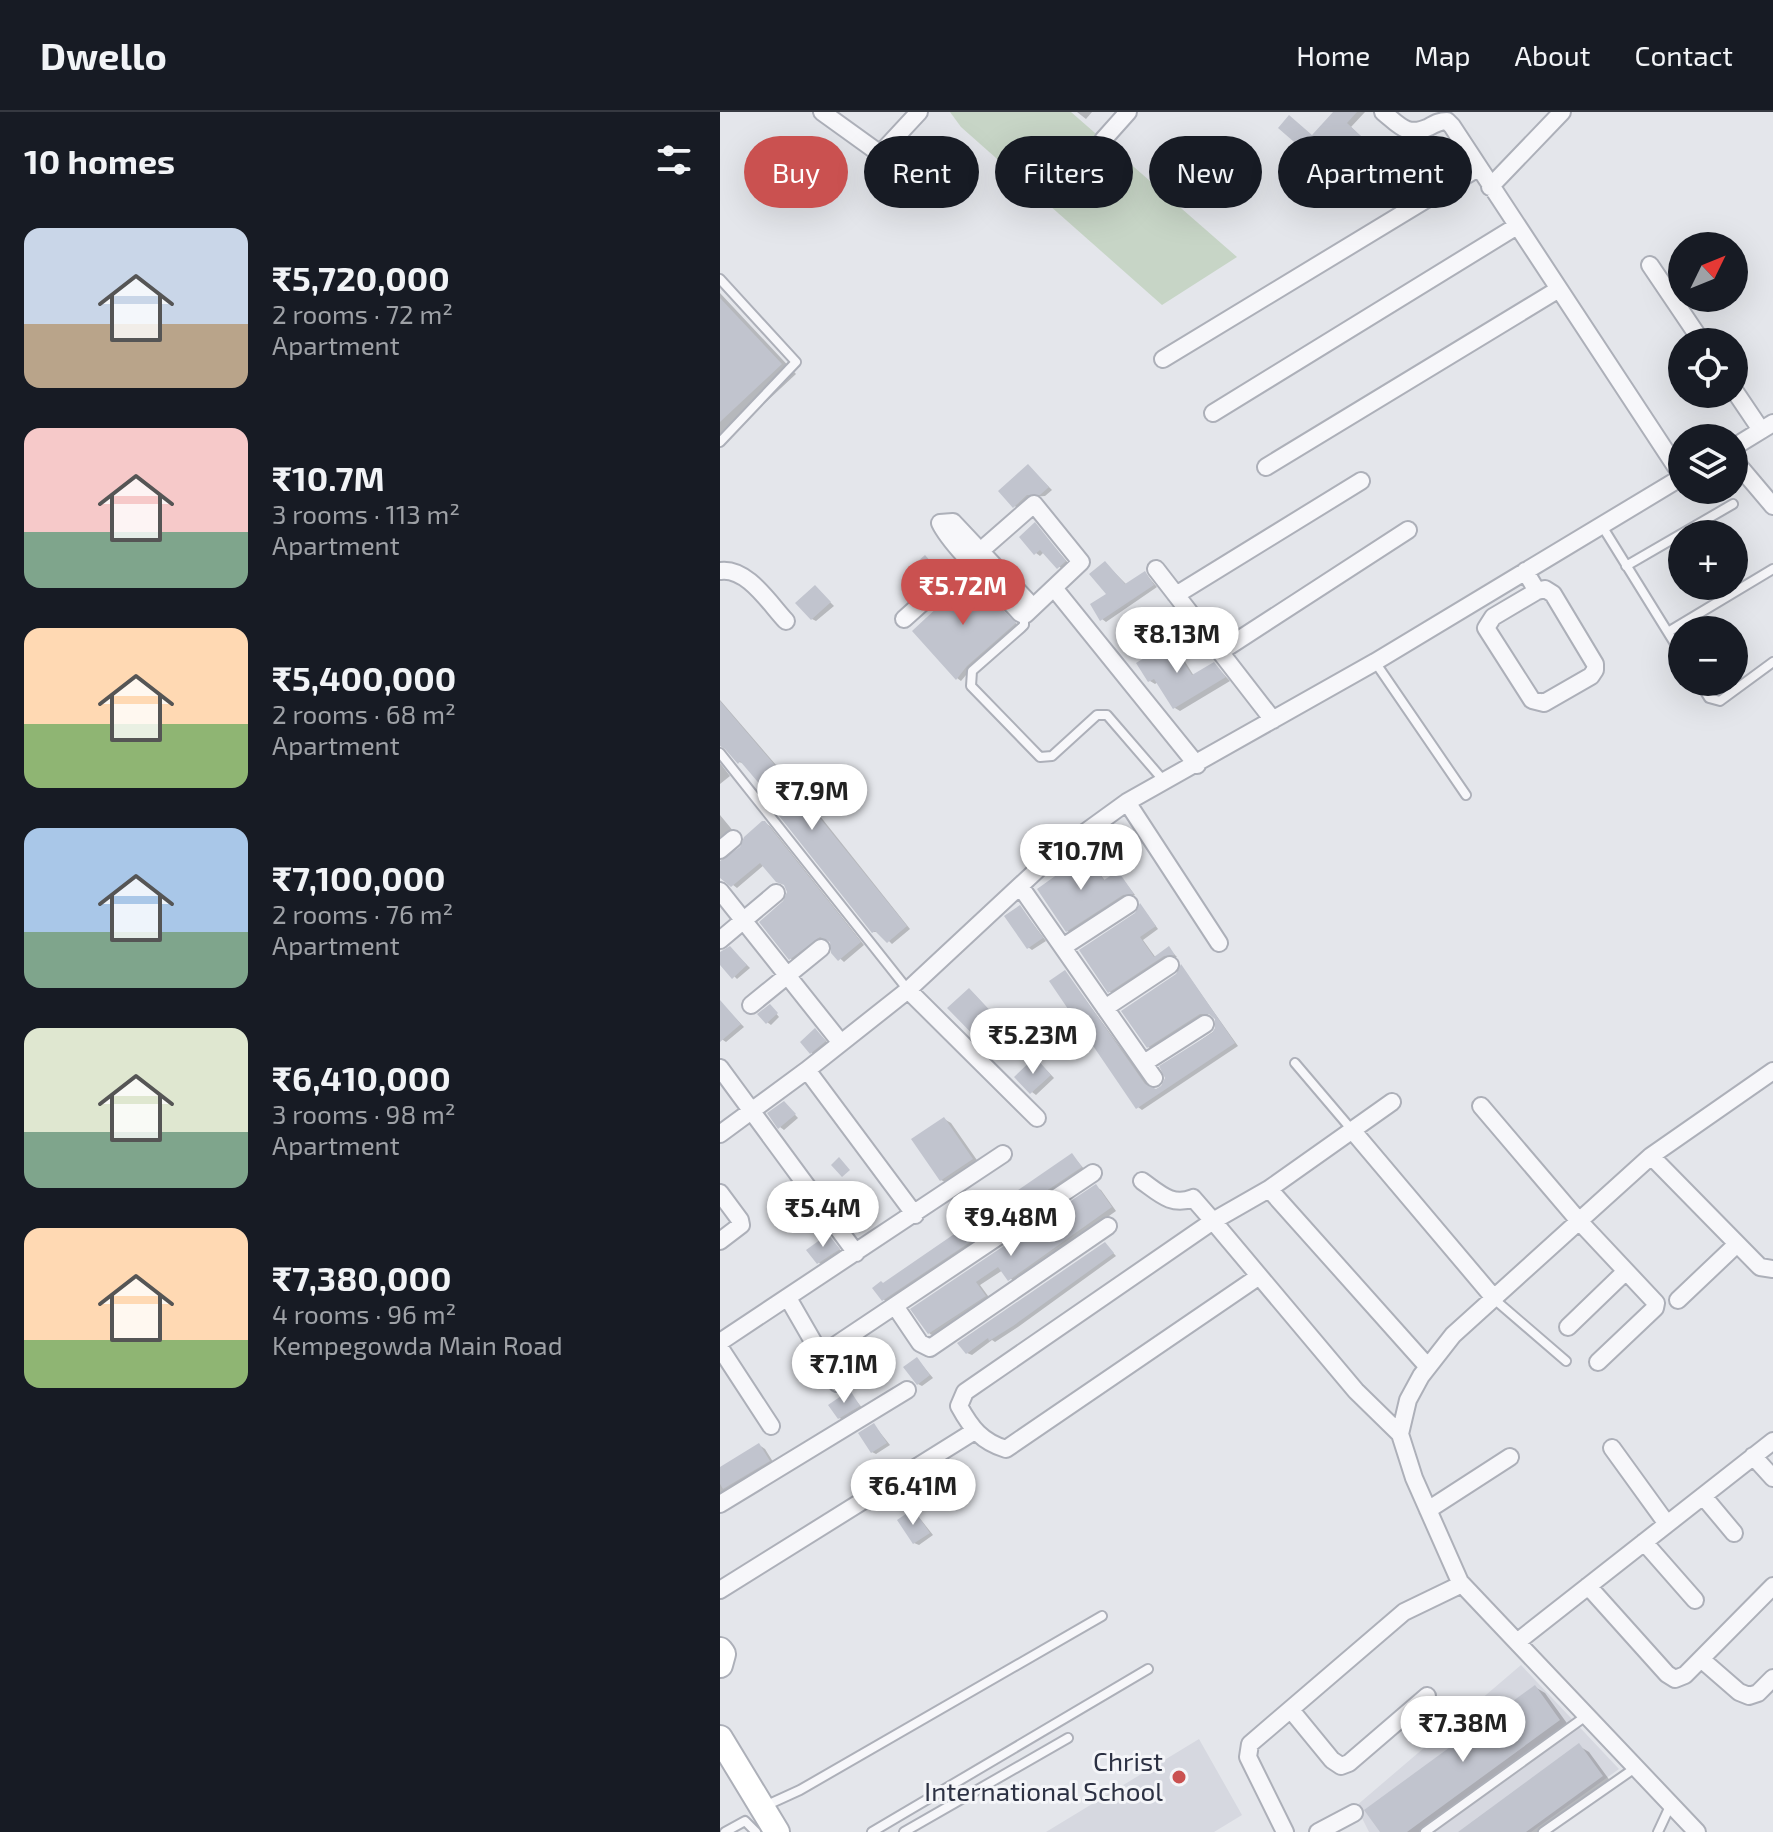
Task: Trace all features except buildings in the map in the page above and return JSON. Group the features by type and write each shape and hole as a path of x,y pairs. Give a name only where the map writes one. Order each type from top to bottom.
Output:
{"main road":[{"path":"720,1650 723,1654 720,1665"},
{"path":"720,1738 777,1832"}],"street":[{"path":"897,136 919,112"},
{"path":"1107,136 1128,112"},
{"path":"1490,187 1562,112"},
{"path":"827,113 864,142"},
{"path":"1391,114 1406,130 1417,132 1447,121 1668,455"},
{"path":"1163,359 1478,168"},
{"path":"1213,413 1517,226"},
{"path":"1650,265 1693,328"},
{"path":"1266,467 1559,289"},
{"path":"1748,406 1767,427 1748,439"},
{"path":"1748,477 1773,506"},
{"path":"1176,595 1361,481"},
{"path":"720,1134 908,990 1051,857 1127,802 1375,662 1668,484"},
{"path":"904,619 975,555 1034,504 1081,562 1028,611 975,555"},
{"path":"1220,652 1408,530"},
{"path":"1156,569 1273,720"},
{"path":"720,571 732,570 744,577 786,621"},
{"path":"1525,571 1537,591"},
{"path":"1054,588 1197,765"},
{"path":"1545,589 1553,594 1595,664 1591,676 1539,704 1532,700 1486,628 1493,617 1537,591 1545,589"},
{"path":"1127,802 1219,943"},
{"path":"1020,886 1154,1078"},
{"path":"720,891 841,1043"},
{"path":"720,940 776,893"},
{"path":"1063,947 1129,904"},
{"path":"751,1005 821,948"},
{"path":"1105,1008 1170,965"},
{"path":"908,990 1037,1118"},
{"path":"1144,1063 1205,1024"},
{"path":"720,1068 856,1253"},
{"path":"807,1070 915,1215"},
{"path":"1400,1434 1408,1400 1453,1335 1651,1156 1773,1071"},
{"path":"1258,1277 1006,1449 973,1432 959,1406 965,1392 1213,1221 1269,1189 1392,1102"},
{"path":"1481,1106 1579,1221 1654,1300 1655,1308 1598,1362"},
{"path":"1352,1130 1494,1298"},
{"path":"771,1426 720,1345 1003,1154"},
{"path":"1651,1156 1760,1267 1773,1269"},
{"path":"821,1355 1093,1173"},
{"path":"1142,1181 1171,1201 1182,1202 1193,1198 1356,1391 1400,1434 1414,1478 1462,1584 1697,1832"},
{"path":"1269,1189 1428,1367"},
{"path":"720,1193 741,1225 720,1241"},
{"path":"895,1306 920,1343 930,1348 1108,1226"},
{"path":"1678,1300 1737,1244"},
{"path":"1568,1327 1625,1272"},
{"path":"788,1298 837,1383"},
{"path":"720,1504 907,1390"},
{"path":"720,1590 973,1432"},
{"path":"1517,1642 1773,1441"},
{"path":"1612,1448 1667,1524"},
{"path":"1753,1456 1773,1478"},
{"path":"1428,1510 1510,1457"},
{"path":"1703,1496 1734,1533"},
{"path":"1644,1542 1695,1600"},
{"path":"1285,1832 1247,1752 1250,1744 1404,1612 1462,1584"},
{"path":"1588,1586 1675,1679 1685,1675 1773,1586"},
{"path":"1701,1659 1739,1692 1749,1696 1758,1693 1773,1678"},
{"path":"1291,1710 1332,1760 1341,1766 1349,1763 1427,1696"},
{"path":"1318,1832 1354,1813"}],"lane":[{"path":"720,279 796,362 720,442"},
{"path":"1626,566 1733,504"},
{"path":"1601,525 1668,632"},
{"path":"1695,616 1773,569"},
{"path":"1028,611 1024,625 972,671 971,686 1040,757 1052,756 1097,715 1107,715 1165,782"},
{"path":"1375,662 1466,795"},
{"path":"1748,680 1773,662"},
{"path":"1708,696 1720,701 1727,696"},
{"path":"720,753 908,990"},
{"path":"1295,1063 1352,1130"},
{"path":"1494,1298 1566,1361"},
{"path":"763,1807 800,1790 1102,1616"},
{"path":"872,1832 1148,1669"},
{"path":"1425,1832 1587,1715"},
{"path":"904,1832 1068,1738"},
{"path":"1543,1832 1636,1767"},
{"path":"1658,1832 1671,1804"},
{"path":"725,1832 745,1821 756,1832"}],"shaded area":[{"path":"1521,1665 1619,1769 1531,1832 1369,1832 1356,1806"},
{"name":"Christ International School","path":"1199,1739 1242,1815 1214,1832 1046,1832"}],"green space":[{"path":"950,112 1071,112 1098,136 995,136 995,157 979,143 979,136 971,136"},
{"path":"1133,166 1149,180 1149,208 1181,208 1237,257 1162,305 1052,208 1133,208"}],"place":[{"name":"Christ International School","path":"1179,1777"}]}
